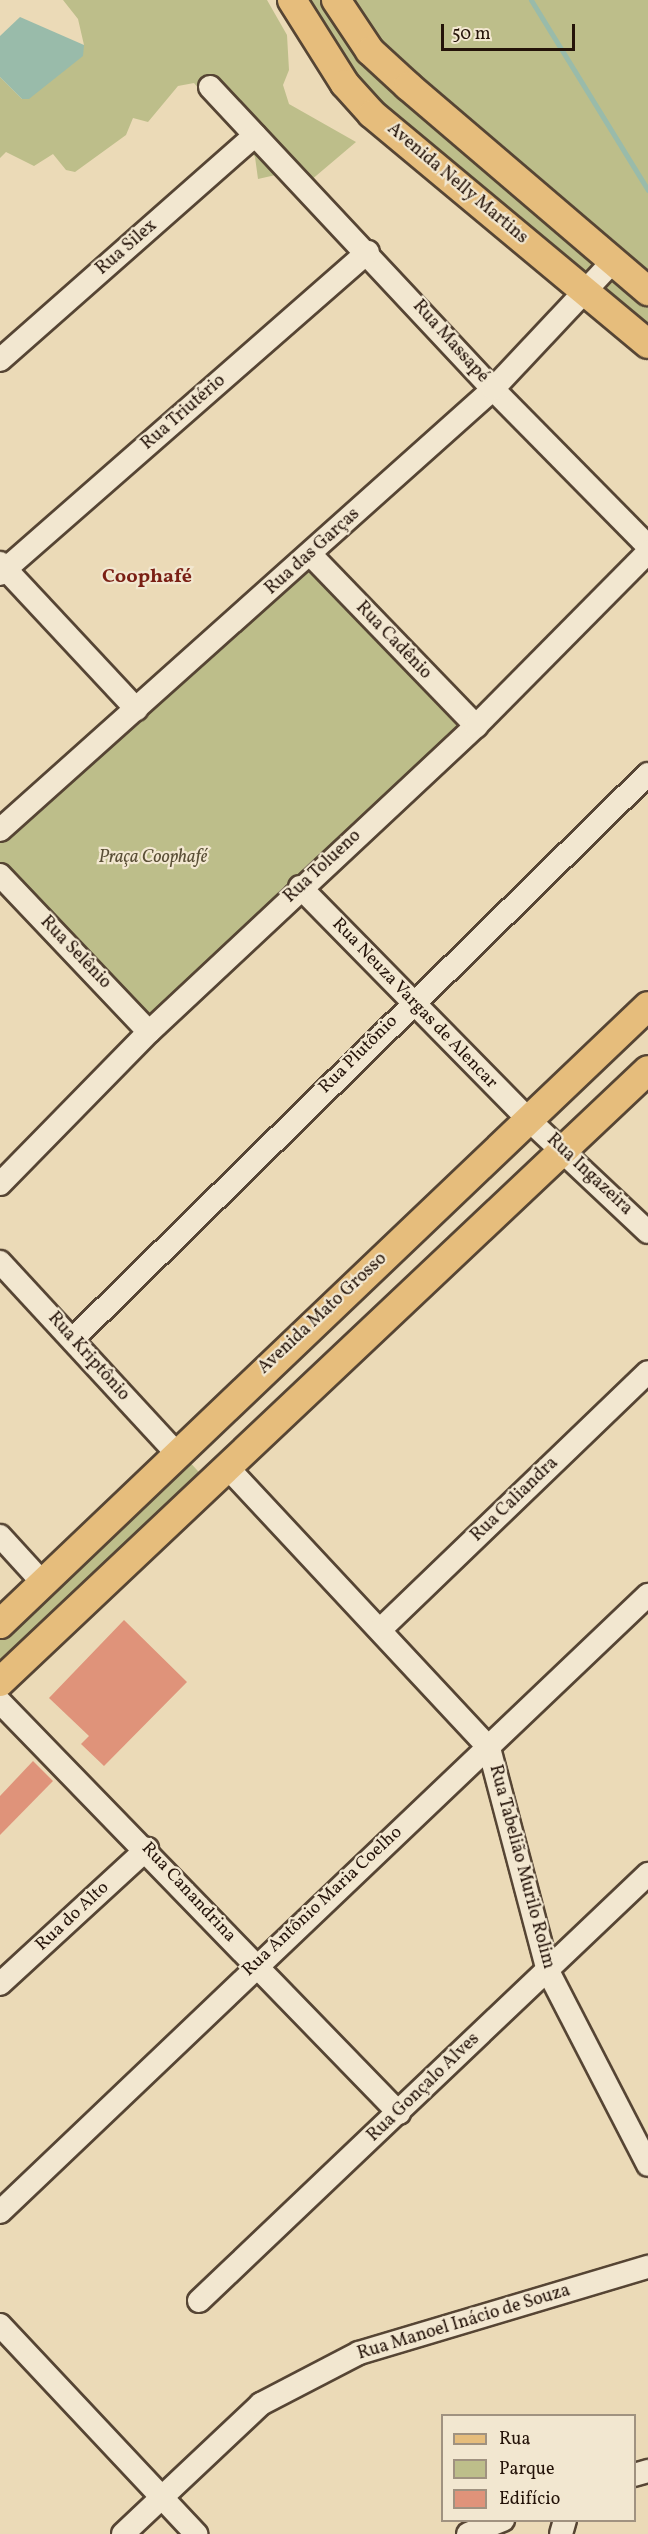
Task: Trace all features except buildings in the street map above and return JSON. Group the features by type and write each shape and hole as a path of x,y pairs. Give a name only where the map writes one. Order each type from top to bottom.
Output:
{"main road":[{"name":"Avenida Nelly Martins","path":"292,0 345,84 372,114 648,344"},
{"path":"336,0 377,58 648,291"},
{"name":"Avenida Mato Grosso","path":"0,1624 42,1581 648,1006"},
{"path":"0,1682 566,1150 648,1070"},
{"path":"176,1454 194,1480 185,1509"}],"street":[{"name":"Rua Massapé","path":"210,87 368,252 493,389 648,546"},
{"name":"Rua Silex","path":"0,360 255,135"},
{"name":"Rua Triutério","path":"2,569 368,252"},
{"name":"Rua das Garças","path":"0,830 311,555 493,389 613,261"},
{"name":"Rua Tolueno","path":"0,1184 149,1032 300,887 476,726 648,552"},
{"name":"Rua Cadênio","path":"311,555 476,726"},
{"path":"2,569 136,709"},
{"name":"Rua Plutônio","path":"73,1340 411,1002 648,774"},
{"name":"Rua Selênio","path":"0,875 149,1032"},
{"name":"Rua Neuza Vargas de Alencar","path":"300,887 529,1120"},
{"name":"Rua Ingazeira","path":"529,1120 566,1150 648,1232"},
{"name":"Rua Kriptônio","path":"0,1262 176,1454"},
{"name":"Rua Caliandra","path":"382,1628 648,1372"},
{"name":"Rua Tabelião Murilo Rolim","path":"228,1468 382,1628 489,1748 548,1971 648,2165"},
{"path":"0,1536 42,1581"},
{"name":"Rua Antônio Maria Coelho","path":"0,2212 255,1965 489,1748 648,1595"},
{"name":"Rua Canandrina","path":"0,1702 147,1849 255,1965 399,2113"},
{"name":"Rua do Alto","path":"0,1984 147,1849"},
{"name":"Rua Gonçalo Alves","path":"199,2301 648,1874"},
{"name":"Rua Manoel Inácio de Souza","path":"123,2534 261,2404 359,2353 648,2268"},
{"path":"0,2325 196,2534"},
{"path":"468,2534 498,2522"}],"green space":[{"path":"63,0 267,0 287,35 289,70 283,85 289,104 356,142 297,192 280,174 258,179 255,157 194,83 178,86 148,122 133,118 126,135 75,172 66,170 53,154 34,166 6,152 0,158 0,77 22,99 84,45 78,19"},
{"path":"297,0 648,0 648,338 375,109"},
{"name":"Praça Coophafé","path":"311,555 476,726 149,1032 0,875 0,830"},
{"path":"187,1459 206,1480 0,1672 0,1638"}],"shaded area":[{"path":"20,17 84,45 83,56 29,99 22,99 0,77 0,36"}],"waterway":[{"path":"531,0 648,190"}],"district":[{"name":"Coophafé","path":"147,577"}]}
